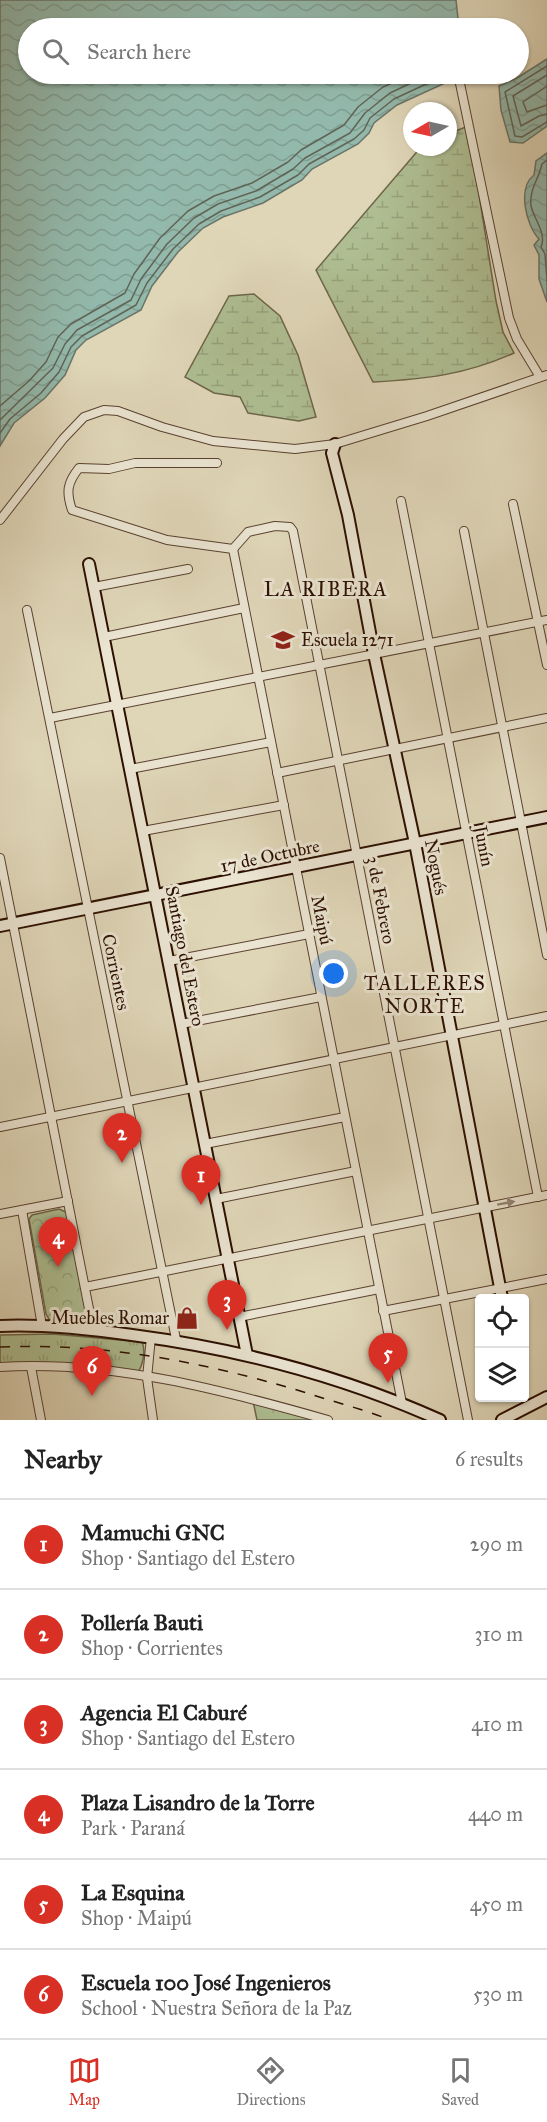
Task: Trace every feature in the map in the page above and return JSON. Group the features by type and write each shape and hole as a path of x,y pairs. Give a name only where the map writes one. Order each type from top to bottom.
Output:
{"street":[{"path":"0,520 63,439 84,417 104,410 128,414 162,427 213,441 295,449 334,444 428,416 544,376 517,339 509,318 460,84"},
{"name":"Nogués","path":"334,444 332,453 348,515 374,654 415,843 501,1293"},
{"path":"217,463 135,463 109,469 80,468 69,480 67,496 72,510 167,540 233,549"},
{"name":"Junín","path":"401,501 504,1025 543,1196"},
{"path":"513,504 543,621 547,665"},
{"name":"3 de Febrero","path":"233,549 248,532 275,526 290,527 468,1420"},
{"path":"464,531 547,955"},
{"name":"Maipú","path":"233,549 402,1403"},
{"name":"Santiago del Estero","path":"89,564 247,1355"},
{"path":"94,587 188,569"},
{"path":"104,637 244,608"},
{"name":"Corrientes","path":"27,610 176,1339"},
{"path":"50,718 543,621"},
{"path":"277,772 547,718"},
{"path":"130,769 271,742"},
{"path":"143,831 284,805"},
{"name":"17 de Octubre","path":"0,926 156,897 547,817"},
{"path":"0,858 93,1329"},
{"path":"169,961 309,934"},
{"path":"182,1024 321,997"},
{"path":"0,1127 547,1016"},
{"path":"205,1144 345,1117"},
{"path":"216,1199 356,1171"},
{"path":"85,1287 367,1229 543,1196"},
{"path":"0,1214 68,1201"},
{"path":"22,1210 42,1326"},
{"path":"383,1311 445,1299 501,1293 547,1279"},
{"path":"239,1317 379,1289"},
{"path":"0,1326 93,1329 176,1339 298,1367 402,1403 440,1420"},
{"path":"151,1337 147,1377 153,1420"},
{"path":"0,1367 31,1367 147,1377 201,1386 326,1420"},
{"path":"31,1367 41,1420"},
{"path":"502,1420 528,1403 547,1398"}],"green space":[{"path":"468,126 496,301 503,332 514,353 445,375 373,382 316,270 413,156 457,156 457,130"},
{"path":"254,294 280,316 298,355 316,417 299,421 248,413 240,397 214,393 185,377 229,296"},
{"path":"59,1209 68,1213 89,1316 87,1320 50,1321 46,1314 29,1219 32,1215"},
{"path":"53,1334 142,1342 144,1353 141,1365 138,1372 58,1364 0,1363 0,1335"},
{"path":"253,1401 316,1420 257,1420"}],"water":[{"path":"0,0 456,0 458,18 18,18 18,84 443,84 397,105 374,123 369,133 358,144 312,169 302,180 263,203 223,217 203,228 178,252 152,286 141,310 86,340 76,350 65,375 45,398 14,423 0,446"},
{"path":"547,59 547,126 523,143 510,142 501,110 499,86 529,84 529,70"},
{"path":"547,153 547,302 539,279 539,255 534,245 539,239 527,216 525,197 529,181 534,175 536,161"}],"railway":[{"path":"0,1347 79,1348 193,1364 269,1382 390,1420"}],"place":[{"name":"Escuela 1271","path":"283,640"},
{"name":"Pollería Bauti","path":"122,1163"},
{"name":"Mamuchi GNC","path":"201,1205"},
{"name":"Plaza Lisandro de la Torre","path":"58,1267"},
{"name":"Muebles Romar","path":"187,1318"},
{"name":"Agencia El Caburé","path":"227,1330"},
{"name":"La Esquina","path":"388,1383"},
{"name":"Escuela 100 José Ingenieros","path":"92,1396"}],"district":[{"name":"LA RIBERA","path":"326,589"},
{"name":"TALLERES NORTE","path":"425,994"}]}
